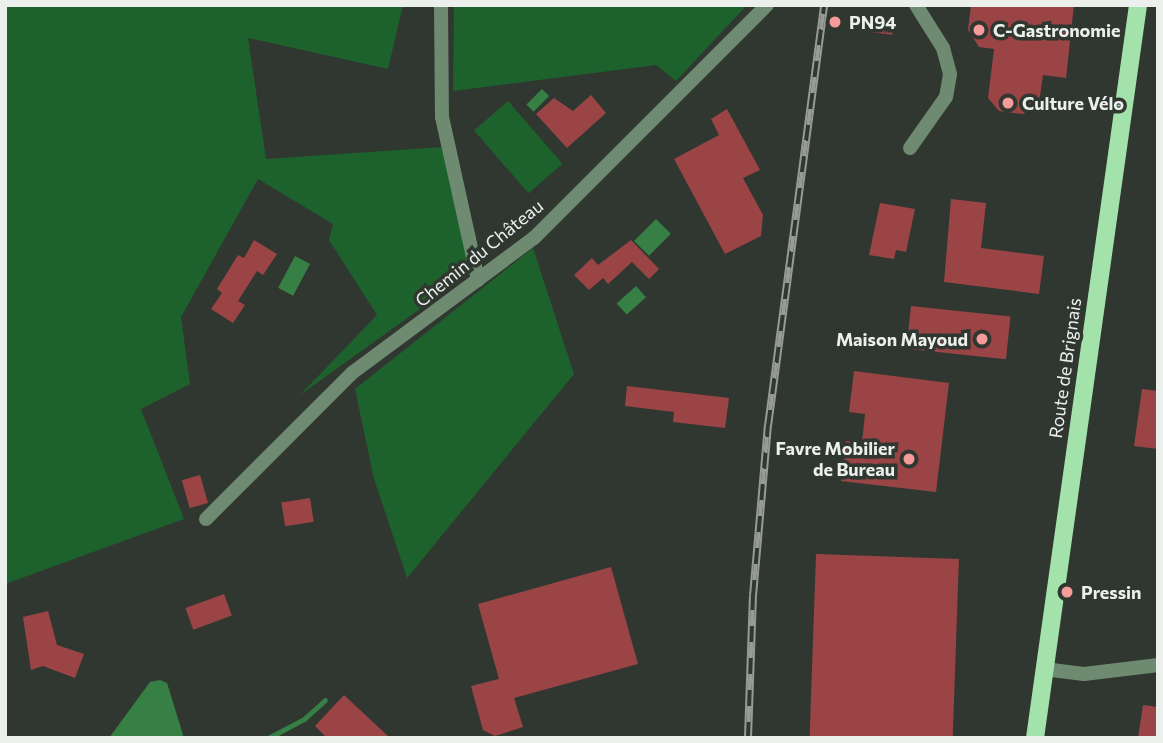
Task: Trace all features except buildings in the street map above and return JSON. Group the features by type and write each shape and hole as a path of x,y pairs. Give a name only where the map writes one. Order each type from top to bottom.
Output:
{"main road":[{"name":"Route de Brignais","path":"1035,738 1138,5"}],"street":[{"path":"441,5 442,117 478,280"},
{"name":"Chemin du Château","path":"206,519 352,373 534,238 767,5"},
{"path":"910,148 946,97 950,74 943,48 916,5"},
{"path":"1044,669 1084,674 1158,664"}],"shaded area":[{"path":"5,5 403,5 388,69 248,38 266,159 443,147 470,273 300,395 377,315 329,240 333,224 258,179 181,317 190,384 141,409 184,519 5,584"},
{"path":"454,5 747,5 676,81 656,65 453,91"},
{"path":"542,89 549,96 534,112 526,105"},
{"path":"508,101 562,164 528,193 474,131"},
{"path":"656,219 671,234 649,256 634,241"},
{"path":"533,248 574,374 407,578 374,479 355,389"},
{"path":"295,256 310,264 293,296 278,288"},
{"path":"636,286 646,297 627,315 617,303"},
{"path":"160,680 167,683 184,738 109,738 150,682"}],"waterway":[{"path":"268,738 304,719 325,700"}],"railway":[{"path":"748,738 753,596 768,426 824,5"}],"place":[{"name":"PN94","path":"835,22"},
{"name":"C-Gastronomie","path":"979,30"},
{"name":"Culture Vélo","path":"1008,103"},
{"name":"Maison Mayoud","path":"982,339"},
{"name":"Favre Mobilier de Bureau","path":"909,459"},
{"name":"Pressin","path":"1067,592"}]}
